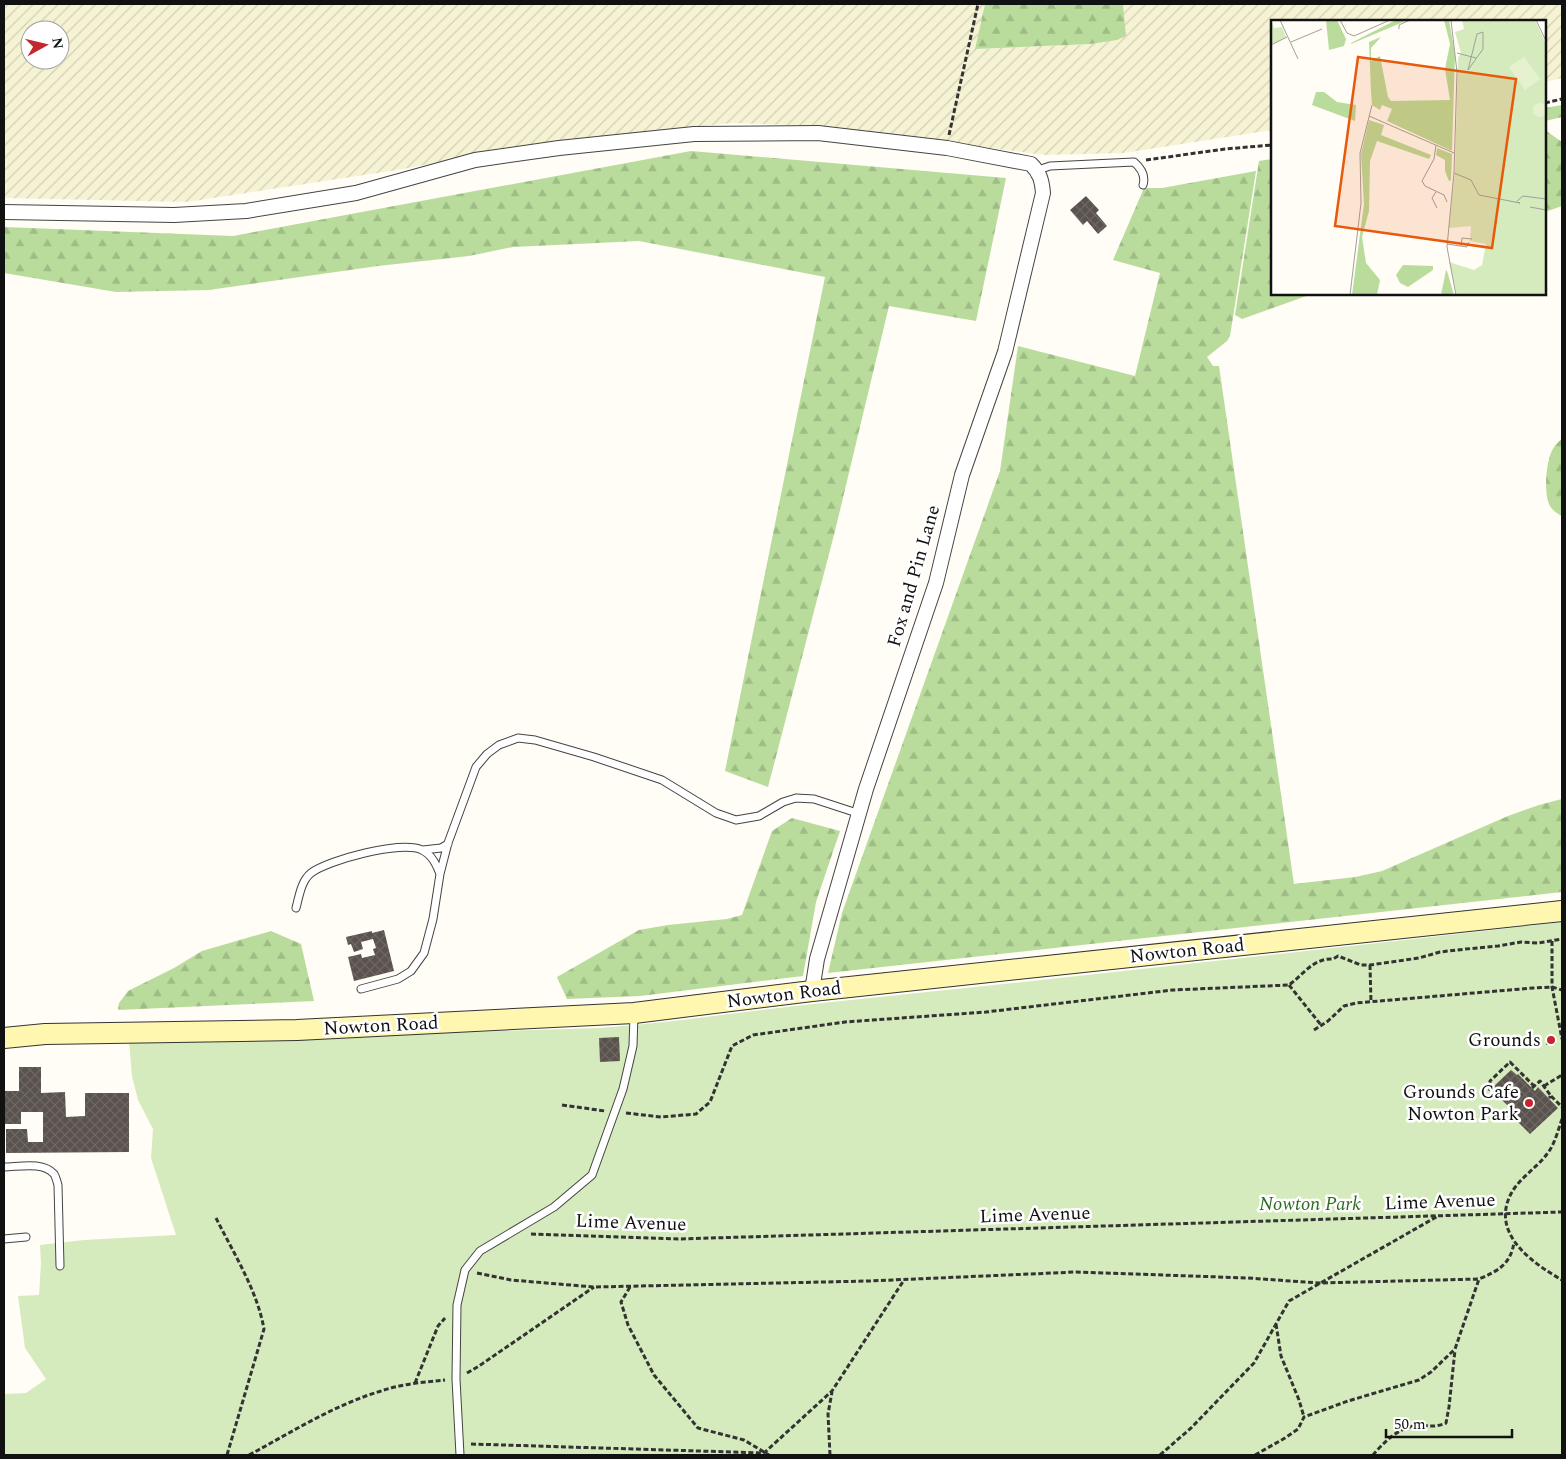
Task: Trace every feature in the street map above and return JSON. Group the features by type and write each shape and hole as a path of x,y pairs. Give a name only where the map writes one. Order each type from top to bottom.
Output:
{"street":[{"path":"4,212 174,215 246,211 356,193 476,160 559,148 694,134 818,132 954,150 1031,164 1038,170"},
{"name":"Fox and Pin Lane","path":"812,991 817,959 866,789 936,583 962,475 1005,352 1043,192 1042,180 1038,170"},
{"name":"Nowton Road","path":"4,1038 45,1034 297,1030 634,1013 812,991 1562,911"}],"lane":[{"path":"1038,170 1050,166 1134,162 1142,168 1143,185"},
{"path":"361,989 398,979 411,971 420,959 424,952 433,919 440,874 448,843 476,766 499,745 518,738 536,740 662,780 716,813 736,820 759,816 783,802 796,798 814,799 860,814"},
{"path":"296,908 302,887 310,874 327,864 379,850 399,847 414,847 431,851 441,848 448,843"},
{"path":"422,850 436,863 440,874"},
{"path":"460,1455 456,1379 457,1305 465,1270 480,1251 554,1208 592,1175 623,1089 633,1046 634,1013"},
{"path":"4,1167 38,1166 48,1169 54,1174 58,1185 60,1266"},
{"path":"4,1239 26,1237"}],"path":[{"path":"954,150 948,137 978,4"},
{"path":"1546,104 1562,99"},
{"path":"1134,162 1224,149 1271,145"},
{"path":"562,1105 661,1116 696,1114 710,1102 732,1046 753,1034 845,1022 986,1012 1174,990 1288,985 1298,979 1314,963 1338,956 1361,965 1370,965 1419,958 1440,952 1562,939"},
{"path":"1552,941 1552,987 1562,1038"},
{"path":"1370,965 1371,1002"},
{"path":"1288,985 1321,1025"},
{"path":"1314,1030 1344,1006 1371,1002 1552,987 1562,990"},
{"path":"1490,1091 1490,1081 1510,1062 1533,1087 1540,1081 1550,1097 1562,1108"},
{"path":"1544,1086 1562,1075"},
{"path":"1562,1119 1548,1154 1525,1177 1509,1197 1506,1214 1507,1228 1514,1242 1539,1267 1562,1280"},
{"name":"Lime Avenue","path":"509,1233 679,1240 1562,1212"},
{"path":"1160,1455 1191,1428 1254,1362 1289,1301 1439,1216"},
{"path":"216,1218 254,1294 264,1329 227,1455"},
{"path":"465,1270 511,1280 594,1287 904,1280 1076,1272 1248,1278 1320,1284 1479,1279 1495,1273 1509,1260 1514,1242"},
{"path":"1373,1455 1381,1444 1398,1433 1414,1426 1436,1427 1446,1423 1455,1350 1479,1279"},
{"path":"460,1444 764,1453 832,1391 904,1280"},
{"path":"250,1455 345,1404 381,1390 415,1383 456,1379 480,1366 594,1287"},
{"path":"630,1287 621,1302 628,1325 654,1375 698,1428 744,1440 769,1455"},
{"path":"415,1383 438,1326 457,1305"},
{"path":"1256,1455 1298,1429 1304,1417 1281,1356 1276,1323"},
{"path":"1304,1417 1348,1401 1419,1380 1431,1372 1455,1350"},
{"path":"830,1455 828,1414 832,1391"}],"shaded area":[{"path":"4,4 985,4 975,49 1090,44 1125,36 1123,4 1562,4 1562,78 1546,82 1546,20 1271,20 1271,130 1124,153 1045,155 823,126 732,123 562,140 397,170 187,202 4,198"}],"green space":[{"path":"985,4 1123,4 1126,36 1117,40 1090,44 975,49"},
{"path":"1562,105 1562,117 1546,121 1546,108"},
{"path":"1546,131 1562,142 1562,206 1546,212"},
{"path":"691,151 1006,178 976,321 889,306 835,531 768,787 725,771 825,277 639,241 513,247 469,256 378,266 209,290 116,292 4,273 4,227 233,236"},
{"path":"1271,159 1271,295 1309,295 1242,319 1235,315 1259,161"},
{"path":"1256,171 1230,336 1227,341 1207,357 1213,366 1219,366 1294,884 1355,877 1382,871 1508,816 1562,799 1562,892 828,973 842,913 1000,471 1018,346 1135,376 1160,273 1113,260 1144,188 1162,188"},
{"path":"1562,438 1562,516 1550,506 1546,485 1547,467 1551,452"},
{"path":"792,818 840,831 816,902 803,976 640,996 567,999 557,977 639,930 727,919 742,915 772,831"},
{"name":"Nowton Park","path":"1562,922 1562,1455 4,1455 4,1394 26,1393 46,1379 25,1348 18,1296 39,1295 40,1245 84,1240 176,1235 151,1158 153,1129 138,1100 132,1076 129,1042 600,1028"},
{"path":"271,931 301,944 314,1001 118,1010 119,1003 128,991 174,968 202,951"}],"building":[{"path":"1086,196 1099,210 1096,213 1107,226 1098,234 1087,221 1083,225 1070,210"},
{"path":"384,930 394,971 354,981 348,957 361,954 362,958 375,955 373,949 376,948 373,939 361,942 363,949 354,952 351,944 348,945 346,937"},
{"name":"Grounds","path":"1555,1036 1556,1044 1546,1045 1546,1037"},
{"path":"619,1037 620,1061 600,1062 599,1038"},
{"path":"19,1067 41,1067 41,1093 65,1092 66,1117 85,1116 85,1093 129,1093 129,1152 6,1153 6,1129 27,1129 28,1142 43,1142 43,1112 21,1112 21,1124 4,1124 4,1091 19,1091"},
{"name":"Grounds Cafe Nowton Park","path":"1511,1070 1518,1074 1535,1091 1538,1087 1558,1108 1530,1134 1511,1115 1514,1112 1497,1095 1499,1093 1493,1087"}],"place":[{"name":"Grounds","path":"1551,1040"},
{"name":"Grounds Cafe Nowton Park","path":"1529,1103"}]}
